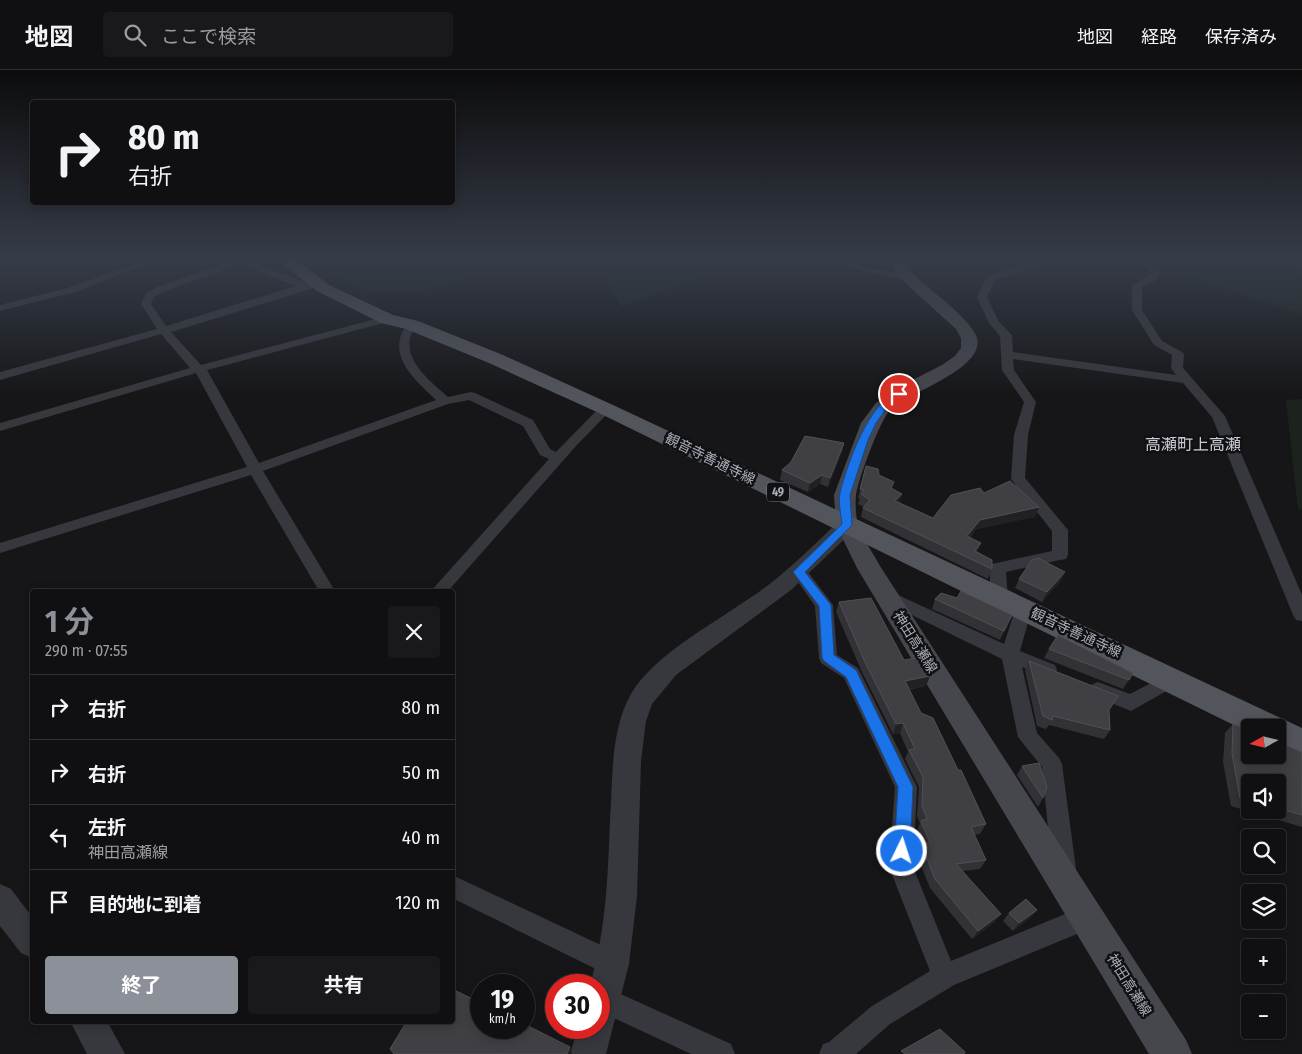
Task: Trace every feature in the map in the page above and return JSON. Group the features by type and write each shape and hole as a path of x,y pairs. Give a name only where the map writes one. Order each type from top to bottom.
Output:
{"main road":[{"name":"観音寺善通寺線","path":"354,304 387,319 412,325 496,359 606,409 1253,719"},
{"name":"神田高瀬線","path":"941,304 963,327 969,338 968,348 961,360 948,369 899,394 883,407 871,423 845,495 847,525 885,595 1172,1054"},
{"path":"1286,735 1302,743"}],"street":[{"path":"0,308 16,304"},
{"path":"146,304 153,317 204,374 255,469 326,589"},
{"path":"0,376 250,304"},
{"path":"985,304 994,323 1006,335 1008,370 1030,402 1021,435 1018,479 1060,530 1060,555 998,568 999,597"},
{"path":"1138,304 1138,310 1158,343 1178,354 1177,368 1218,416 1302,615"},
{"path":"0,427 198,369 387,319"},
{"path":"412,325 405,336 407,359 418,376 445,401"},
{"path":"1007,355 1187,380"},
{"path":"0,548 255,469 445,401 471,396 528,423 545,452 558,458"},
{"path":"441,589 558,458 606,409"},
{"path":"610,977 614,964 622,896 627,761 633,721 641,699 667,668 783,585 847,525"},
{"path":"799,572 824,605 828,658 851,673 906,787 901,867 946,976"},
{"path":"885,595 1010,655 1131,703 1172,679"},
{"path":"1023,608 1010,655 1028,738 1052,764 1065,881"},
{"path":"455,887 614,964"},
{"path":"0,900 30,939"},
{"path":"833,1054 881,1015 946,976 1087,918"},
{"path":"610,1018 721,1054"},
{"path":"89,1024 107,1054"},
{"path":"588,1054 592,1039"}],"shaded area":[{"path":"619,304 629,304 621,307"},
{"path":"1270,304 1302,304 1302,314"},
{"path":"1302,399 1302,510 1298,509 1286,400"}],"building":[{"path":"805,436 844,443 830,478 822,475 810,483 782,470 791,462"},
{"path":"866,466 878,469 879,475 894,482 891,488 902,494 895,501 933,518 951,495 980,488 984,493 1010,481 1039,507 980,520 967,536 981,543 975,551 992,560 992,569 863,508 870,500 861,494 864,490 860,489"},
{"path":"1038,558 1065,572 1047,592 1019,579 1032,560"},
{"path":"961,591 1012,615 1004,631 935,599 941,593 957,598"},
{"path":"871,598 904,660 916,658 930,676 905,681 921,713 933,718 958,770 961,770 986,824 971,827 986,860 956,864 1001,914 978,931 935,879 921,844 930,843 921,821 927,819 922,806 923,777 909,750 915,749 903,723 896,724 865,662 839,602"},
{"path":"1058,635 1133,673 1129,680 1049,649"},
{"path":"1029,661 1118,696 1109,710 1110,730 1053,716 1052,720 1043,716"},
{"path":"1233,724 1241,727 1241,764 1286,764 1286,745 1302,752 1302,815 1286,810 1286,774 1241,774 1240,798 1232,753"},
{"path":"1039,763 1047,787 1043,798 1022,766"},
{"path":"1026,899 1037,910 1019,923 1009,913"},
{"path":"455,990 470,998 470,1039 535,1039 535,1030 545,1034 545,1039 554,1039 570,1047 567,1054 394,1054 390,1049 405,1024 455,1024"},
{"path":"940,1029 965,1052 964,1054 905,1054 901,1051"}],"district":[{"name":"高瀬町上高瀬","path":"1193,444"}],"route":[{"path":"899,394 883,407 871,423 863,440 845,495 847,525 799,572 824,605 828,658 851,673 906,787 902,851"}]}
